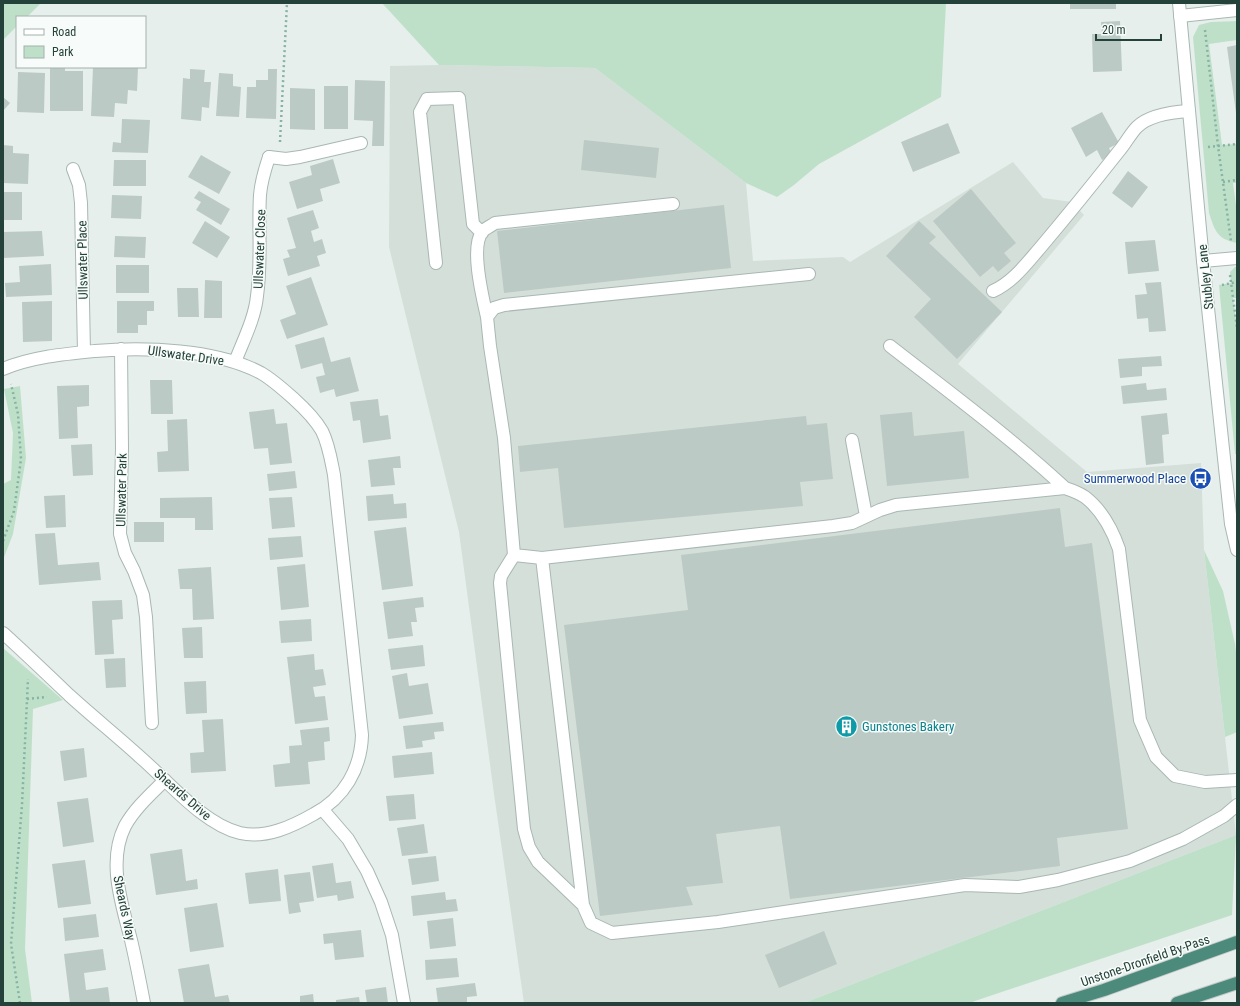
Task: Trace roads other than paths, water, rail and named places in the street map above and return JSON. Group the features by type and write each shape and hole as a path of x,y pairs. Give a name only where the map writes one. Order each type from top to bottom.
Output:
{"highway":[{"name":"Unstone-Dronfield By-Pass","path":"1062,1003 1104,990 1237,942"},
{"path":"1177,1003 1237,983"}],"street":[{"name":"Stubley Lane","path":"1179,3 1203,261 1231,524 1237,550"},
{"path":"1180,16 1237,10"},
{"path":"436,263 420,112 427,99 459,98 473,224 482,232"},
{"path":"994,291 1004,286 1019,272 1127,142 1137,126 1153,118 1171,112 1189,111"},
{"name":"Ullswater Close","path":"235,362 253,314 257,298 260,269 260,195 263,175 269,157 286,159 300,157 360,142"},
{"name":"Ullswater Place","path":"73,169 79,186 81,203 84,352"},
{"path":"583,905 538,862 529,847 524,829 500,584 501,576 514,555 504,438 487,317 479,279 477,245 482,232 495,223 673,204"},
{"path":"1203,261 1233,259"},
{"path":"487,317 494,308 504,305 809,274"},
{"path":"890,346 1011,441 1065,488 1084,496 1100,513 1113,532 1119,549 1140,720 1156,758 1175,776 1206,782 1237,780"},
{"name":"Ullswater Drive","path":"5,369 30,360 58,355 121,349 166,350 212,357 235,362 261,373 284,390 306,410 321,431 329,450 334,475 346,596"},
{"name":"Ullswater Park","path":"121,349 122,448 120,534 125,553 143,595 146,617 152,723"},
{"path":"852,440 866,516"},
{"path":"514,555 542,558 833,526 852,523 880,510 896,506 1065,488"},
{"path":"542,558 583,905 591,923 612,933 718,922 965,885 1019,887 1058,880 1130,861 1183,839 1224,816 1237,805"},
{"name":"Sheards Drive","path":"3,633 194,808 219,824 240,833 258,834 278,831 297,824 323,810 338,796 350,781 358,764 362,750 362,735 346,596"},
{"name":"Sheards Way","path":"144,1003 132,941 121,902 116,869 118,846 125,827 136,810 165,780"},
{"path":"323,810 348,839 367,871 381,902 392,935 404,1003"}],"place":[{"name":"Summerwood Place","path":"1201,478"},
{"name":"Gunstones Bakery","path":"846,726"}]}
